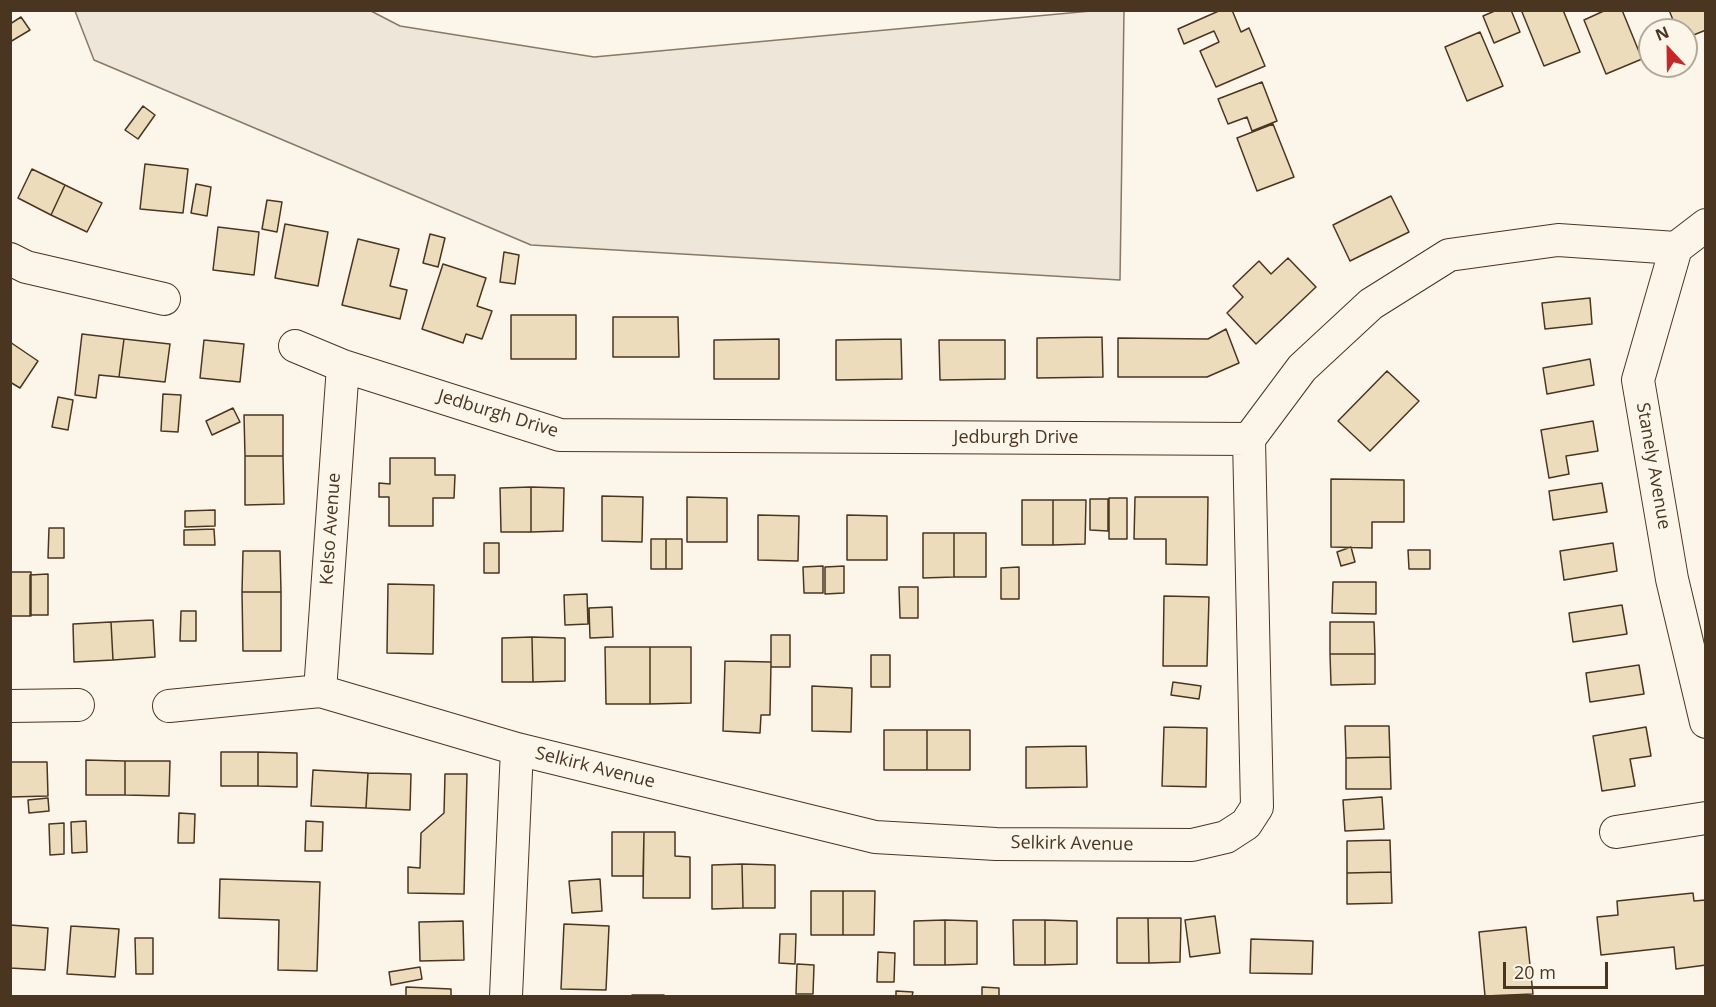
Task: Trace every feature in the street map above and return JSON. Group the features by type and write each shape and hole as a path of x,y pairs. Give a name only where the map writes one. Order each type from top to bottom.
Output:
{"street":[{"path":"1249,439 1302,368 1371,304 1449,255 1558,240 1676,248 1706,225"},
{"name":"Stanely Avenue","path":"1676,248 1638,380 1672,579 1706,722"},
{"path":"10,259 26,267 164,299"},
{"name":"Jedburgh Drive","path":"295,346 343,366 560,435 1249,439"},
{"name":"Kelso Avenue","path":"320,692 343,366"},
{"name":"Selkirk Avenue","path":"169,706 320,692 517,749 875,837 996,844 1192,845 1226,837 1246,824 1257,807 1249,439"},
{"path":"10,705 78,705"},
{"name":"Selkirk Avenue","path":"506,996 517,749"},
{"path":"1616,832 1706,818"}],"shaded area":[{"path":"75,11 371,11 400,26 594,57 1091,11 1124,11 1120,280 531,245 94,60"}],"building":[{"path":"1221,10 1232,10 1241,32 1249,28 1265,66 1216,87 1200,51 1219,42 1214,31 1184,44 1178,29"},
{"path":"1497,10 1511,10 1520,32 1494,43 1483,16"},
{"path":"1526,10 1563,10 1580,52 1544,66 1522,12"},
{"path":"1606,10 1622,10 1638,49 1638,61 1606,74 1584,20"},
{"path":"1669,10 1706,10 1706,30 1698,33 1698,18 1672,18"},
{"path":"21,17 30,30 10,42 10,24"},
{"path":"1480,32 1503,86 1467,101 1445,47"},
{"path":"1262,82 1277,121 1252,131 1247,117 1228,124 1218,99"},
{"path":"143,106 155,115 138,139 125,130"},
{"path":"1273,124 1294,177 1257,191 1237,138"},
{"path":"145,164 188,169 183,213 140,209"},
{"path":"32,169 65,185 51,215 18,198"},
{"path":"196,184 211,187 207,216 191,213"},
{"path":"65,185 102,203 87,232 51,215"},
{"path":"1391,196 1409,232 1350,261 1333,225"},
{"path":"267,200 282,202 277,232 262,229"},
{"path":"285,224 328,232 318,286 275,278"},
{"path":"218,227 259,232 254,275 213,270"},
{"path":"430,234 445,238 438,267 423,263"},
{"path":"358,239 399,249 390,286 407,290 400,319 342,305"},
{"path":"504,252 519,255 515,284 500,282"},
{"path":"1288,258 1316,287 1256,344 1227,313 1243,297 1233,286 1259,261 1271,274"},
{"path":"443,264 486,278 477,306 492,311 482,339 466,334 463,343 422,329"},
{"path":"1590,298 1592,324 1545,329 1542,303"},
{"path":"511,315 576,315 576,359 511,359"},
{"path":"613,317 678,317 679,357 613,357"},
{"path":"1226,329 1239,363 1207,377 1118,377 1118,338 1208,339"},
{"path":"82,334 124,339 119,377 99,375 96,398 75,395"},
{"path":"1102,337 1103,377 1037,378 1037,338"},
{"path":"124,339 170,344 165,382 119,377"},
{"path":"779,339 779,379 714,379 714,340"},
{"path":"901,339 902,379 836,380 836,340"},
{"path":"204,340 244,344 240,382 200,378"},
{"path":"939,340 1005,340 1005,379 940,380"},
{"path":"10,342 38,361 20,388 10,382"},
{"path":"1590,359 1594,385 1547,394 1543,368"},
{"path":"1387,371 1419,401 1370,451 1338,421"},
{"path":"163,394 181,395 178,432 161,431"},
{"path":"58,397 73,400 68,430 52,427"},
{"path":"233,408 240,422 212,435 206,421"},
{"path":"244,415 283,415 283,456 245,456"},
{"path":"1593,421 1598,451 1566,456 1569,474 1549,478 1541,430"},
{"path":"245,456 283,456 284,504 245,505"},
{"path":"390,458 435,458 435,475 455,475 454,498 433,498 433,526 389,526 389,497 379,497 379,483 390,484"},
{"path":"1331,479 1404,480 1404,522 1372,522 1372,548 1331,547"},
{"path":"1602,483 1607,512 1553,520 1549,491"},
{"path":"531,487 564,488 563,531 531,532"},
{"path":"531,487 531,532 501,532 500,488"},
{"path":"602,496 643,497 642,542 602,541"},
{"path":"687,497 727,498 727,542 687,542"},
{"path":"1135,497 1208,497 1207,565 1166,564 1166,539 1134,539"},
{"path":"1109,498 1127,498 1127,539 1109,539"},
{"path":"1090,499 1108,499 1108,531 1090,530"},
{"path":"1022,500 1053,500 1053,545 1022,545"},
{"path":"1053,500 1086,500 1085,544 1053,545"},
{"path":"215,510 215,526 185,527 185,511"},
{"path":"758,515 799,516 798,561 758,560"},
{"path":"847,515 887,516 887,560 847,560"},
{"path":"49,528 64,528 64,558 48,558"},
{"path":"214,529 215,545 184,545 184,530"},
{"path":"923,533 954,533 954,577 923,578"},
{"path":"954,533 986,533 986,577 954,577"},
{"path":"651,539 666,539 666,569 651,569"},
{"path":"666,539 682,539 682,569 666,569"},
{"path":"484,543 499,543 499,573 484,573"},
{"path":"1613,543 1617,571 1564,580 1560,551"},
{"path":"1351,547 1355,562 1341,566 1337,552"},
{"path":"1408,550 1430,550 1430,569 1409,569"},
{"path":"243,551 280,551 281,592 242,592"},
{"path":"823,566 823,593 804,593 803,567"},
{"path":"844,566 844,593 825,594 825,567"},
{"path":"1019,567 1019,599 1001,599 1001,568"},
{"path":"10,572 31,572 31,616 10,616"},
{"path":"48,574 48,615 30,615 30,575"},
{"path":"1333,582 1376,582 1376,614 1332,613"},
{"path":"388,584 434,585 433,654 387,653"},
{"path":"899,587 918,587 918,618 900,618"},
{"path":"242,592 281,592 281,651 243,651"},
{"path":"587,594 588,624 565,625 564,595"},
{"path":"1164,596 1209,597 1207,666 1163,666"},
{"path":"1622,605 1627,634 1573,642 1569,613"},
{"path":"612,607 613,637 590,638 589,608"},
{"path":"181,611 196,611 196,641 180,641"},
{"path":"153,620 155,657 113,660 111,622"},
{"path":"111,622 113,660 74,662 73,624"},
{"path":"1330,622 1374,622 1375,654 1330,654"},
{"path":"771,635 790,635 790,667 771,667"},
{"path":"532,637 565,638 565,681 533,682"},
{"path":"532,637 533,682 502,682 502,638"},
{"path":"605,647 650,647 650,704 606,704"},
{"path":"650,647 691,647 691,703 650,704"},
{"path":"1330,654 1375,654 1375,684 1331,685"},
{"path":"871,655 890,655 890,687 871,687"},
{"path":"725,661 771,662 770,715 761,715 760,733 723,731"},
{"path":"1639,665 1644,694 1590,702 1586,673"},
{"path":"1173,682 1201,686 1199,699 1171,695"},
{"path":"812,686 852,688 851,732 812,731"},
{"path":"1345,726 1389,726 1390,757 1346,758"},
{"path":"1164,727 1207,728 1206,787 1162,786"},
{"path":"1646,727 1651,756 1630,759 1635,786 1602,791 1593,736"},
{"path":"884,730 927,730 927,770 884,770"},
{"path":"927,730 970,730 970,770 927,770"},
{"path":"1086,746 1087,787 1026,788 1026,747"},
{"path":"221,752 258,752 258,786 221,786"},
{"path":"258,752 297,753 297,787 258,786"},
{"path":"1390,757 1391,789 1346,789 1346,758"},
{"path":"86,760 125,761 125,795 86,795"},
{"path":"125,761 170,761 169,796 125,795"},
{"path":"10,762 47,762 48,796 10,797"},
{"path":"313,770 368,773 366,808 311,806"},
{"path":"368,773 411,774 410,810 366,808"},
{"path":"445,774 467,774 464,894 408,893 408,867 420,868 421,833 444,813"},
{"path":"1382,797 1384,829 1345,831 1343,800"},
{"path":"48,798 49,811 29,813 28,800"},
{"path":"179,813 195,814 194,843 178,843"},
{"path":"86,821 87,852 72,853 71,822"},
{"path":"306,821 323,822 322,851 305,851"},
{"path":"64,823 64,854 50,855 49,824"},
{"path":"612,832 644,832 643,876 612,876"},
{"path":"644,832 675,832 675,856 690,857 690,898 643,898"},
{"path":"1390,840 1391,872 1347,873 1347,841"},
{"path":"742,864 775,865 775,908 743,908"},
{"path":"742,864 743,908 712,909 712,865"},
{"path":"1391,872 1392,903 1347,904 1347,873"},
{"path":"220,879 320,882 317,971 278,970 279,920 219,918"},
{"path":"600,879 602,911 572,913 569,881"},
{"path":"811,891 843,891 843,935 811,935"},
{"path":"843,891 875,891 874,935 843,935"},
{"path":"1693,893 1694,901 1706,900 1706,965 1676,969 1674,947 1601,955 1597,917 1618,915 1617,901"},
{"path":"1215,916 1220,953 1190,957 1185,920"},
{"path":"1117,918 1148,918 1149,963 1117,963"},
{"path":"1148,918 1181,918 1180,962 1149,963"},
{"path":"945,920 977,921 977,964 945,965"},
{"path":"945,920 945,965 914,965 914,921"},
{"path":"1013,920 1045,920 1045,965 1014,965"},
{"path":"1045,920 1077,921 1077,964 1045,965"},
{"path":"463,921 464,960 420,961 419,922"},
{"path":"564,924 609,926 606,990 561,989"},
{"path":"10,925 48,928 45,970 10,968"},
{"path":"71,926 119,929 115,977 67,974"},
{"path":"1526,927 1533,994 1485,996 1479,932"},
{"path":"780,934 796,934 795,964 779,963"},
{"path":"135,938 153,938 153,974 136,974"},
{"path":"1251,939 1313,941 1312,974 1250,973"},
{"path":"878,952 895,953 894,982 877,982"},
{"path":"797,964 814,965 813,994 796,994"},
{"path":"420,967 422,979 391,985 389,972"},
{"path":"406,987 451,989 451,996 406,996"},
{"path":"982,987 999,988 999,996 982,996"},
{"path":"896,991 913,992 912,996 896,996"},
{"path":"664,995 664,996 632,996"}]}
